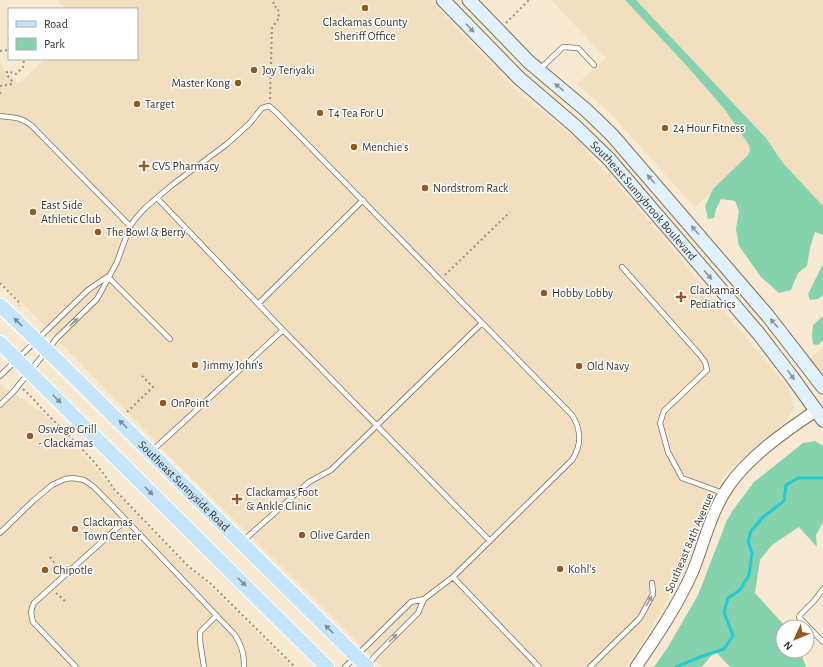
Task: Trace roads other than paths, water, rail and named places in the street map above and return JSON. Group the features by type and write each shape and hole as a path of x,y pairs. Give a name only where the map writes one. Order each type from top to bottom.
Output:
{"main road":[{"name":"Southeast Sunnybrook Boulevard","path":"443,0 519,78 575,126 609,159 759,334 820,415"},
{"name":"Southeast Sunnybrook Boulevard","path":"469,0 539,71 598,121 624,147 773,322 823,387"},
{"name":"Southeast Sunnyside Road","path":"0,305 242,542 367,667"},
{"path":"0,343 327,667"}],"street":[{"name":"Southeast 84th Avenue","path":"636,667 683,592 716,509 724,493 735,477 749,462 780,436 820,415"}],"lane":[{"path":"539,71 563,47 578,48 594,65"},
{"path":"0,405 57,338 97,300 116,262 130,226 145,208 172,185 227,144 249,124 262,108 269,106 363,200 572,415 580,438 578,448 572,460 490,541 453,577 424,599 411,602 345,667"},
{"path":"0,116 17,117 25,120 130,226"},
{"path":"157,198 283,330 490,541"},
{"path":"258,304 363,200"},
{"path":"622,267 705,362 707,370 664,411 660,423 668,452 682,478 724,493"},
{"path":"108,276 170,340"},
{"path":"0,376 88,290 108,276"},
{"path":"242,542 308,482 331,470 482,323"},
{"path":"150,452 283,330"},
{"path":"0,533 52,485 65,479 74,478 84,480 94,487 235,635 242,646 244,667"},
{"path":"76,667 33,622 31,609 34,603 126,520"},
{"path":"453,577 540,667"},
{"path":"590,667 640,618 653,594 652,583"},
{"path":"823,589 814,601 800,615 800,617 823,642"},
{"path":"367,667 376,655 418,613 424,599"},
{"path":"204,667 200,632 216,616"}],"waterway":[{"path":"676,667 724,649 733,636 724,612 728,598 740,590 749,575 752,553 748,541 751,531 763,517 784,501 786,485 798,478 823,478"}],"place":[{"name":"Clackamas County Sheriff Office","path":"365,8"},
{"name":"Joy Teriyaki","path":"254,70"},
{"name":"Master Kong","path":"238,83"},
{"name":"Target","path":"137,104"},
{"name":"T4 Tea For U","path":"320,113"},
{"name":"24 Hour Fitness","path":"665,128"},
{"name":"Menchie's","path":"354,147"},
{"name":"CVS Pharmacy","path":"144,166"},
{"name":"Nordstrom Rack","path":"425,188"},
{"name":"East Side Athletic Club","path":"33,212"},
{"name":"The Bowl & Berry","path":"98,232"},
{"name":"Hobby Lobby","path":"544,293"},
{"name":"Clackamas Pediatrics","path":"681,297"},
{"name":"Jimmy John's","path":"195,365"},
{"name":"Old Navy","path":"579,366"},
{"name":"OnPoint","path":"163,403"},
{"name":"Oswego Grill - Clackamas","path":"30,436"},
{"name":"Clackamas Foot & Ankle Clinic","path":"237,499"},
{"name":"Clackamas Town Center","path":"75,529"},
{"name":"Olive Garden","path":"302,535"},
{"name":"Kohl's","path":"560,569"},
{"name":"Chipotle","path":"45,570"}]}
